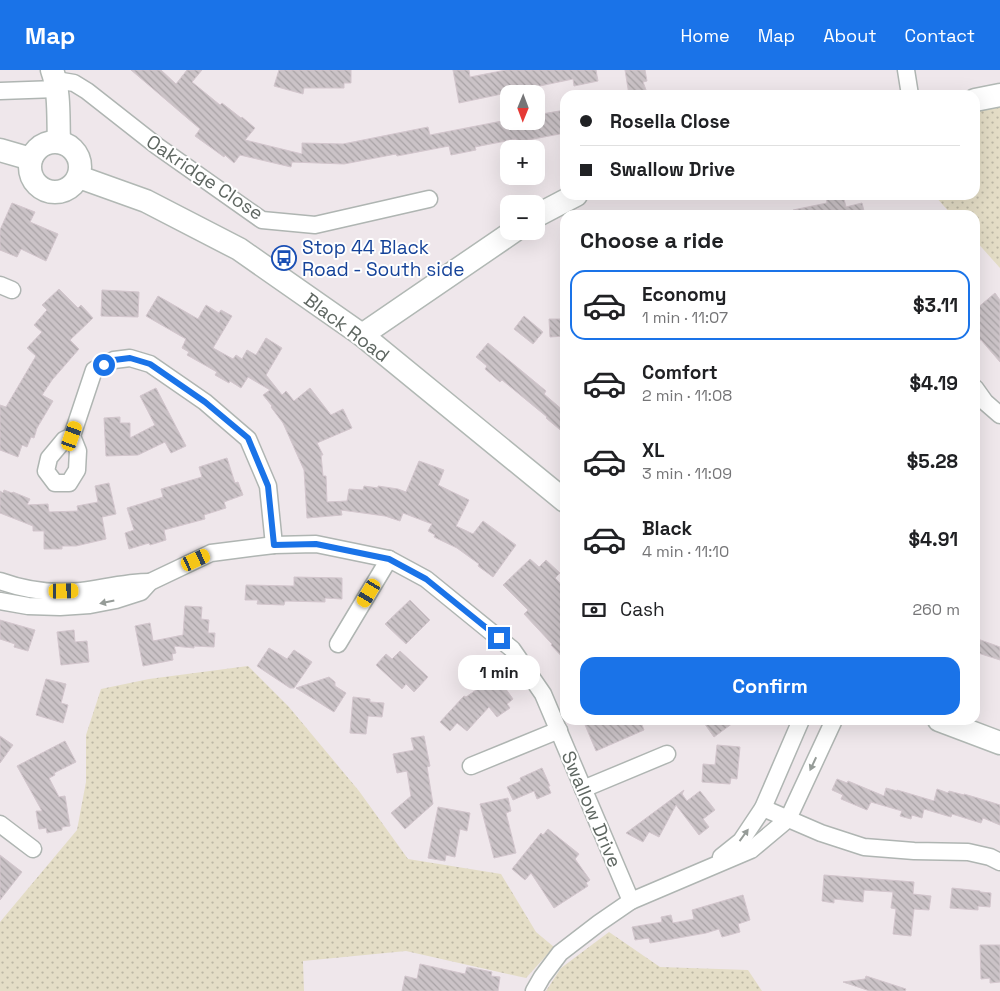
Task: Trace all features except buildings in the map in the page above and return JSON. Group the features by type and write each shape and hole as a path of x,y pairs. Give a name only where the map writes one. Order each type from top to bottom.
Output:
{"main road":[{"path":"55,79 59,142"},
{"path":"980,99 1000,95"},
{"path":"59,142 70,146 80,160 78,178 70,188 54,192 41,188 32,176 31,159 37,150 46,143 59,142"},
{"path":"0,150 31,159"},
{"name":"Black Road","path":"78,178 146,201 238,249 362,335 560,497"},
{"path":"545,211 566,200"},
{"path":"362,335 501,240"},
{"path":"952,725 1000,743"}],"street":[{"path":"906,70 909,90"},
{"path":"0,91 55,79"},
{"name":"Oakridge Close","path":"55,79 74,83 87,91 157,146 262,220 315,225 429,198"},
{"path":"72,436 94,370 114,360 130,358 150,364 205,402 248,438 268,486 274,545"},
{"path":"980,406 1000,415"},
{"name":"Swallow Drive","path":"0,601 28,606 60,607 90,605 116,600 141,592 150,582 211,553 274,545 316,544 389,559 426,579 512,649 544,694 631,902"},
{"path":"338,644 389,559"},
{"name":"Swallow Drive","path":"0,581 49,592 80,591 135,582 150,582"},
{"path":"708,868 741,841 763,808 799,725"},
{"path":"534,991 560,953 631,902 751,850 788,819 832,725"},
{"path":"471,766 558,730"},
{"path":"583,789 667,754"},
{"path":"763,808 821,833 864,847 914,851 968,852 990,857 1000,862"},
{"path":"0,824 33,850"}],"shaded area":[{"path":"1000,105 1000,268 980,246 980,210 948,210 938,200 980,200 980,108"},
{"path":"248,666 289,707 359,791 408,859 501,874 536,932 554,947 526,978 406,951 303,961 304,991 0,991 0,922 77,830 86,782 86,735 101,689 149,679"},
{"path":"609,932 660,967 748,970 762,991 546,991 561,968"}],"place":[{"name":"Stop 44 Black Road - South side","path":"284,258"}],"route":[{"path":"104,365 114,360 130,358 150,364 205,402 248,438 268,486 274,545 316,544 389,559 426,579 499,638"}]}
